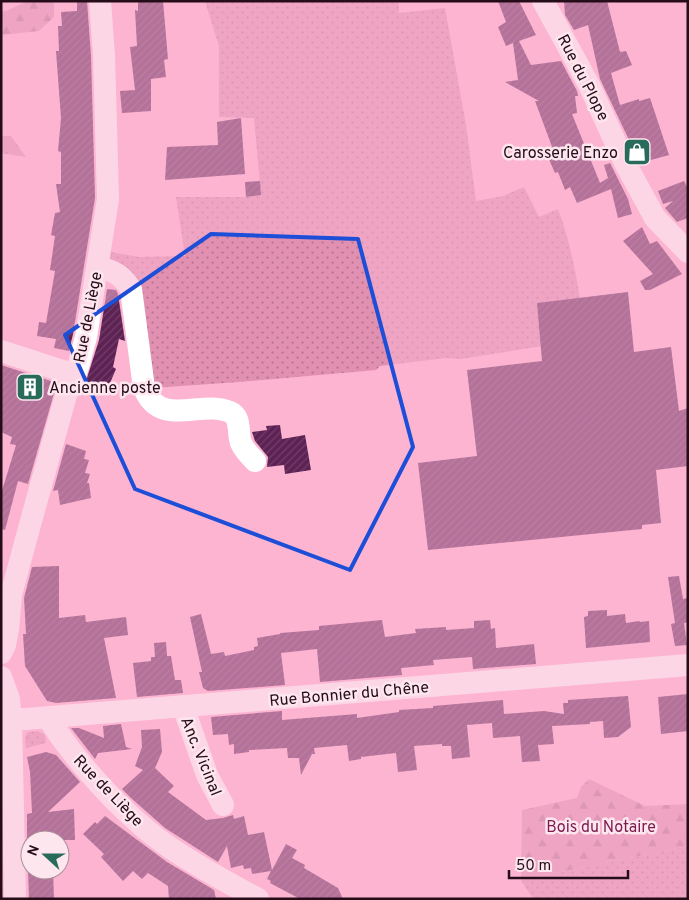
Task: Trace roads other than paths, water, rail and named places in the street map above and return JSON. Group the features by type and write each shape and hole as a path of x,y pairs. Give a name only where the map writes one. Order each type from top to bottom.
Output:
{"street":[{"name":"Rue de Liège","path":"1,653 5,645 11,595 66,395 75,375 86,337 108,199 100,1"},
{"name":"Rue du Plope","path":"543,1 585,76 625,163 655,218 688,252"},
{"path":"97,267 112,271 124,279 131,289 144,388 148,398 160,408 171,410 211,409 230,412 236,416 240,442 255,461"},
{"path":"1,351 75,375"},
{"name":"Rue Bonnier du Chêne","path":"6,720 688,665"},
{"path":"1,677 9,698 6,720 15,899"},
{"name":"Anc. Vicinal","path":"183,706 207,775 223,805"},
{"name":"Rue de Liège","path":"48,718 62,740 132,817 174,851 258,899"}],"place":[{"name":"Carosserie Enzo","path":"637,152"},
{"name":"Ancienne poste","path":"30,387"}],"park label":[{"name":"Bois du Notaire","path":"601,826"}]}
